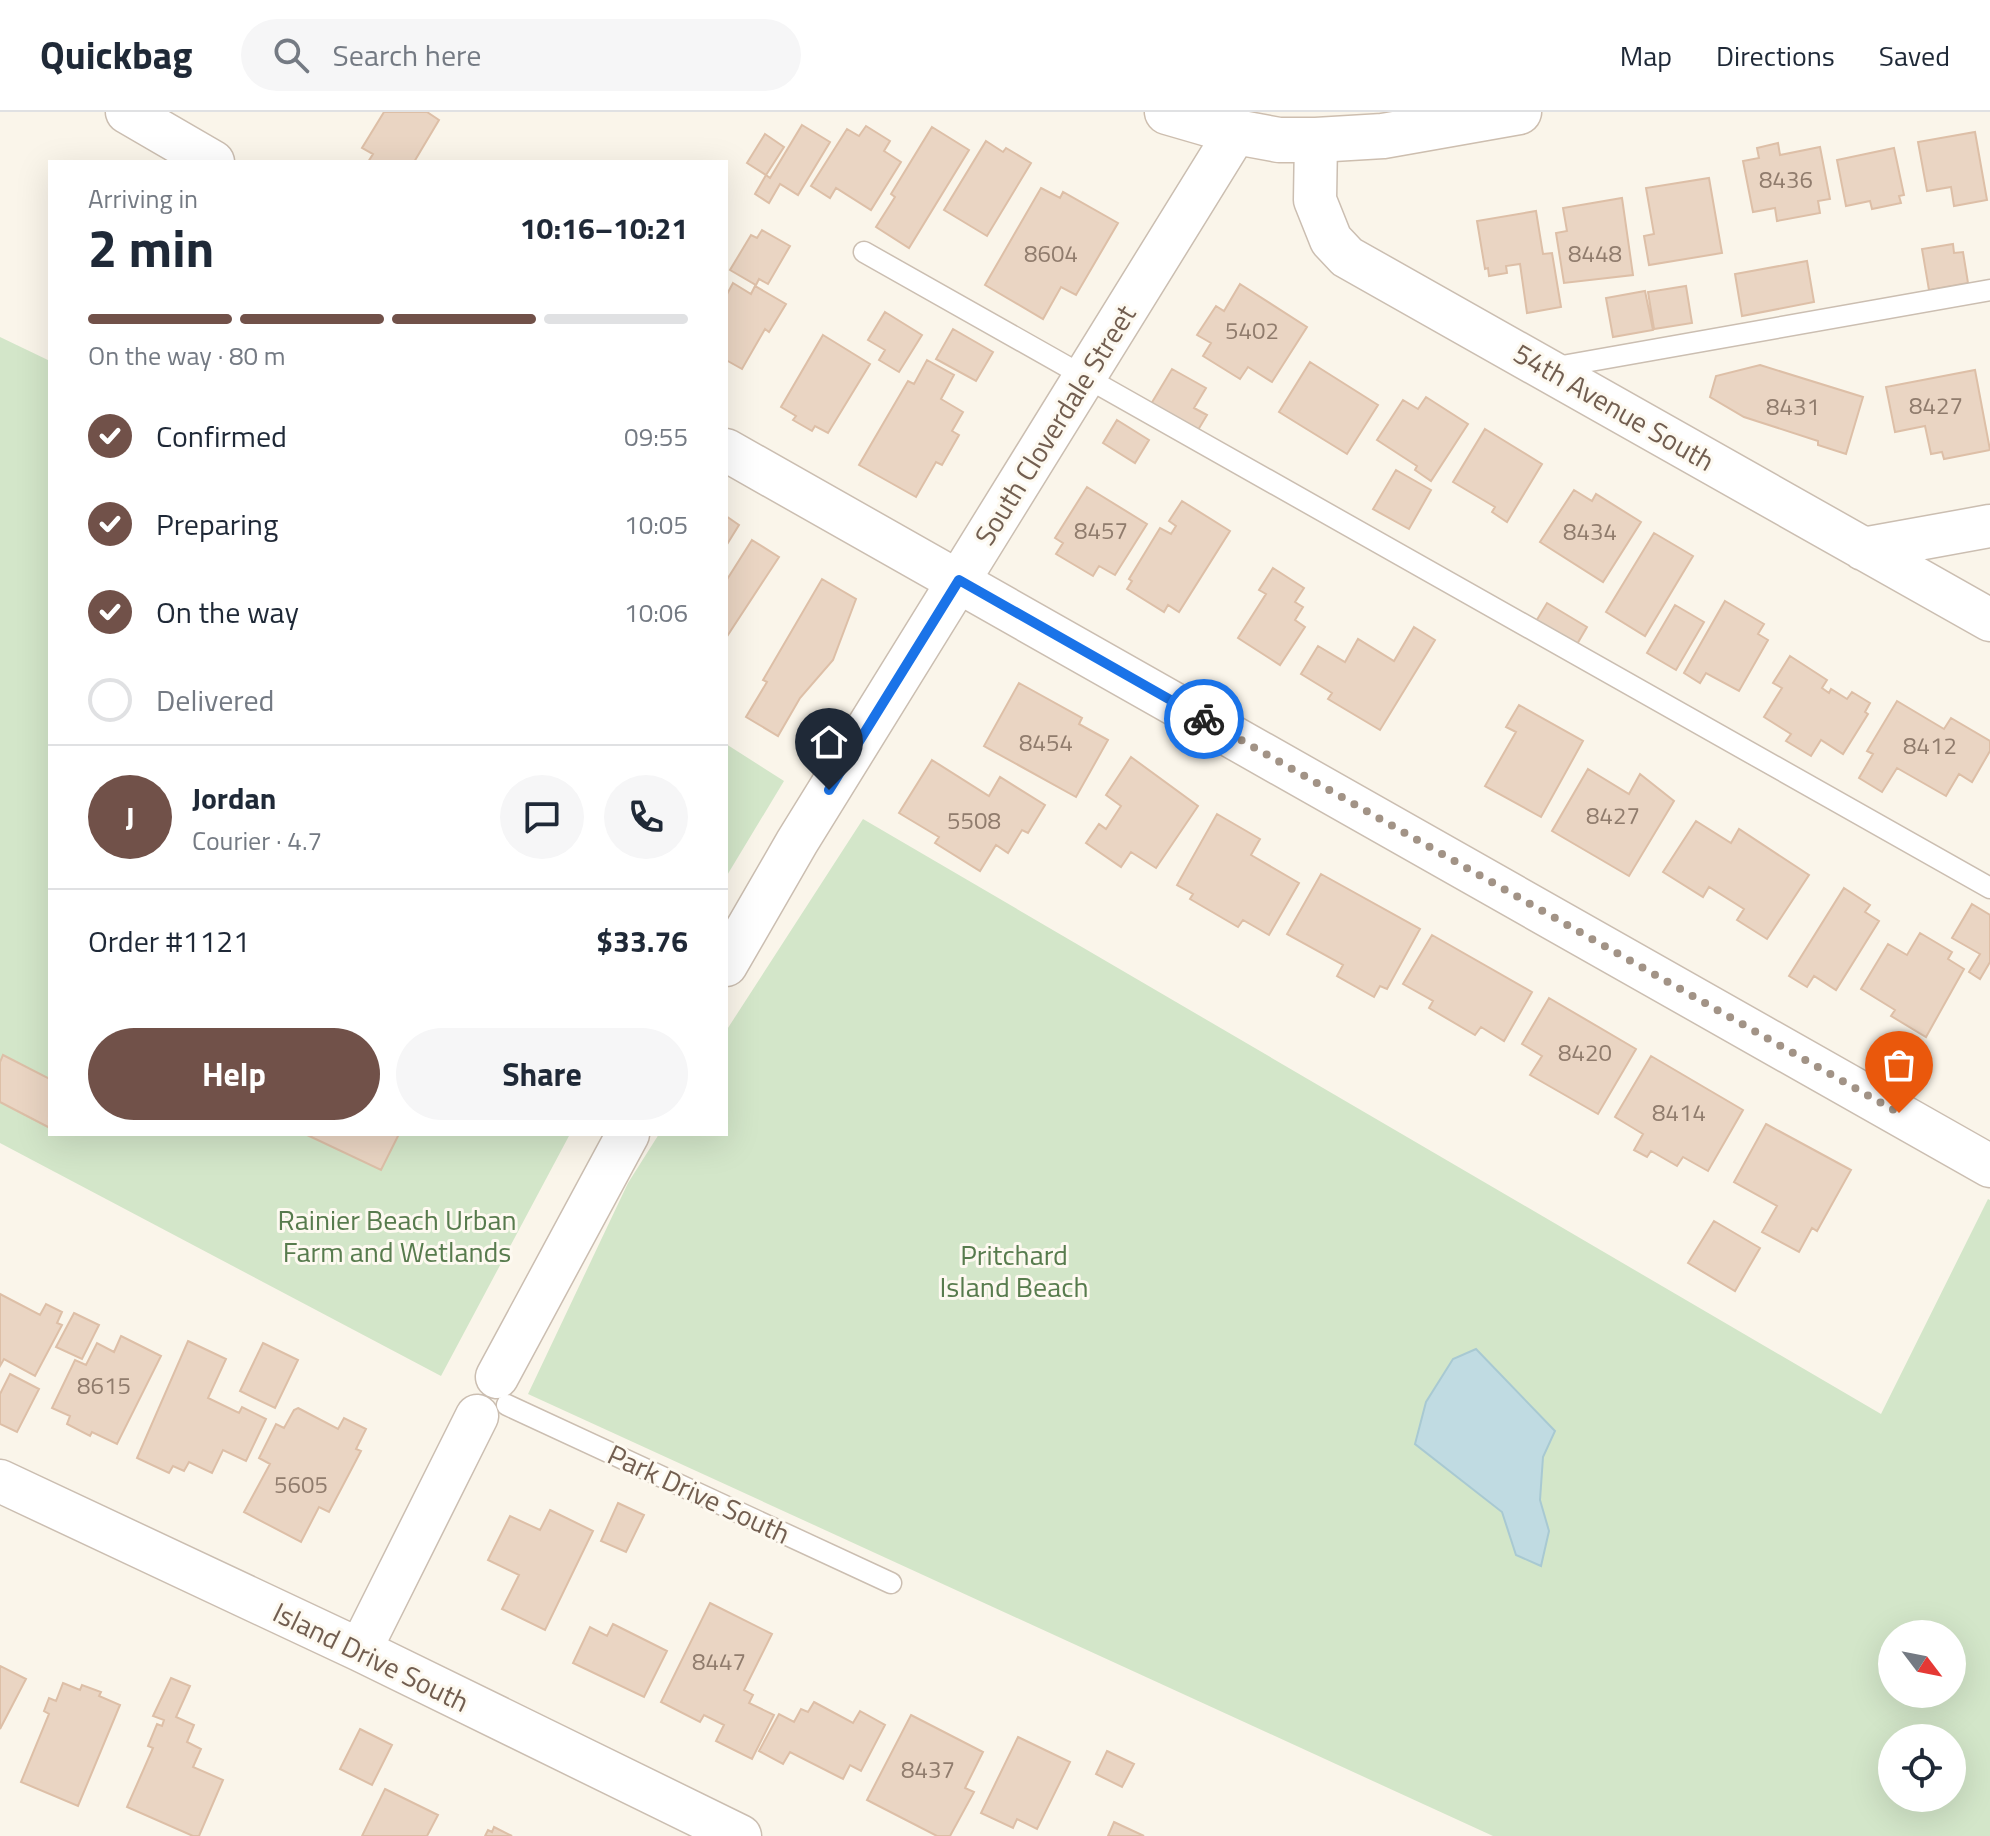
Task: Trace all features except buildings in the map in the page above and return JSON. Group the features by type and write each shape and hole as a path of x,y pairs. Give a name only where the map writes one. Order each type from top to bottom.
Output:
{"street":[{"path":"127,112 210,160"},
{"path":"1167,112 1236,132 1279,140 1383,136 1519,112"},
{"name":"South Cloverdale Street","path":"728,962 797,842 1236,132"},
{"name":"54th Avenue South","path":"1316,140 1315,200 1331,240 1347,257 1990,620"},
{"path":"728,451 1990,1166"},
{"path":"1863,549 1990,526"},
{"path":"360,1650 494,1399 627,1136"},
{"name":"Island Drive South","path":"0,1481 360,1650 740,1836"}],"lane":[{"path":"864,252 1990,888"},
{"path":"1547,368 1990,290"},
{"name":"Park Drive South","path":"494,1399 891,1583"}],"green space":[{"name":"Rainier Beach Urban Farm and Wetlands","path":"0,337 48,360 48,1136 569,1136 441,1376 0,1143"},
{"path":"728,745 784,781 728,874"},
{"name":"Pritchard Island Beach","path":"863,819 1881,1414 1990,1200 1990,1836 1493,1836 528,1394 628,1183 658,1136 728,1136 728,1028"}],"water":[{"path":"1476,1349 1555,1431 1543,1457 1540,1500 1549,1531 1541,1566 1516,1555 1502,1512 1415,1444 1426,1402 1453,1359"}],"way so far":[{"path":"1204,719 1899,1113"}],"route":[{"path":"829,790 959,580 1204,719"}]}
